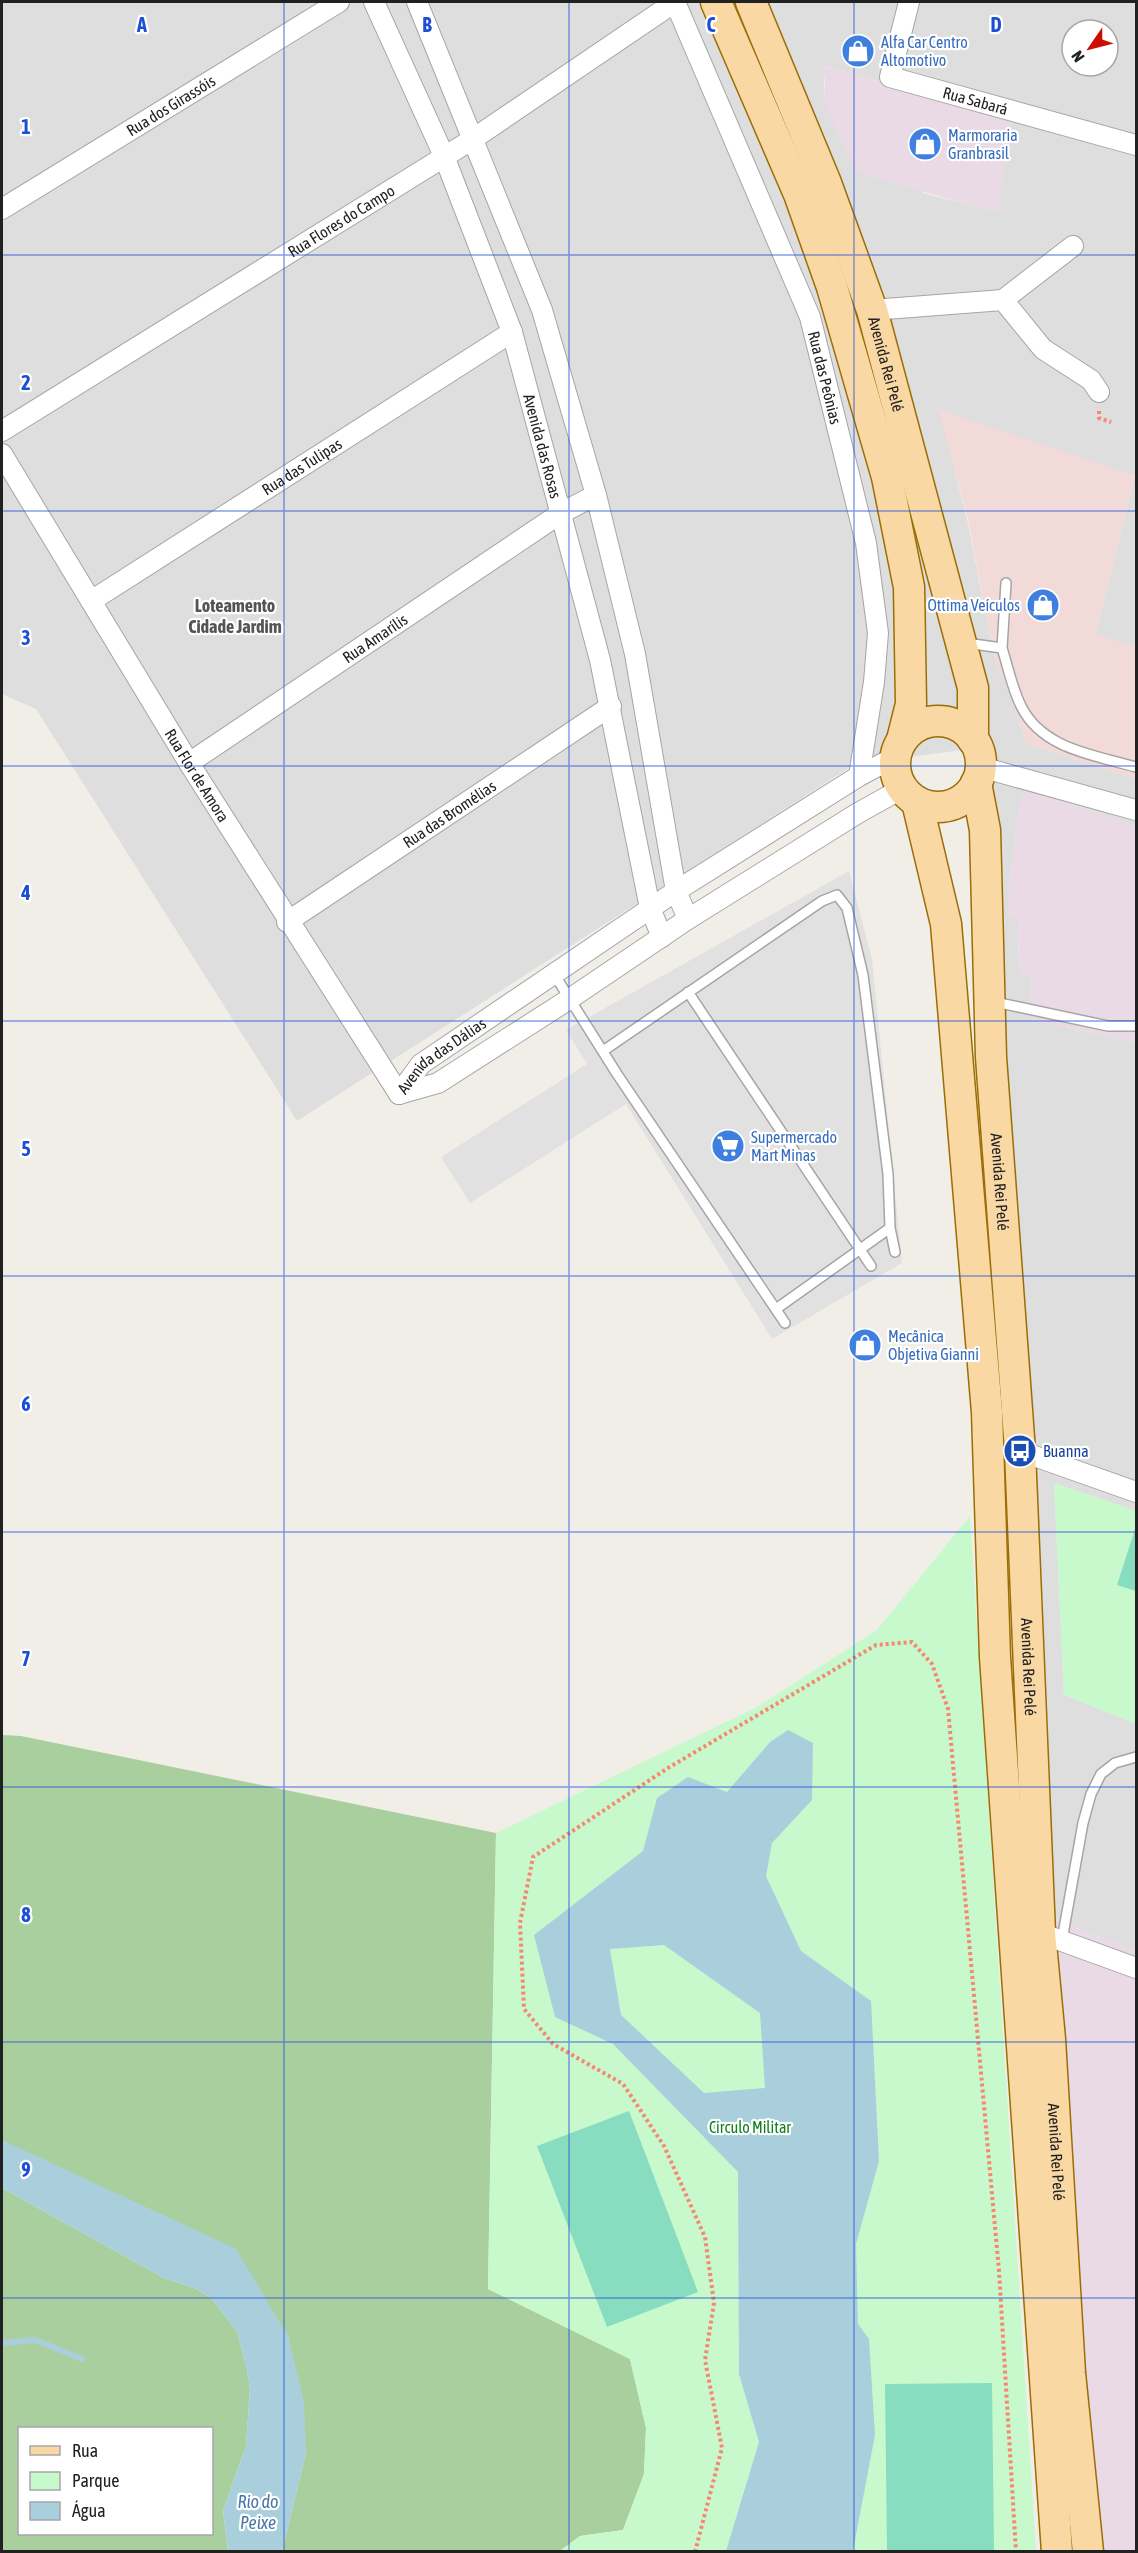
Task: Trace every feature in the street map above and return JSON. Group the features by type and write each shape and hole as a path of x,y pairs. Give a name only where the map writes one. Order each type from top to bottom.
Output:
{"main road":[{"name":"Avenida Rei Pelé","path":"716,2 799,194 832,287 887,477 909,588 911,704 899,749"},
{"name":"Avenida Rei Pelé","path":"751,2 825,183 872,310 973,688 977,763 986,830 994,1119 1020,1451 1051,1937 1050,2039 1070,2373 1088,2552"},
{"path":"938,721 957,727 977,763 961,801 950,806 927,806 910,795 896,774 899,749 912,730 938,721"},
{"name":"Avenida Rei Pelé","path":"910,795 946,924 986,1401 994,1657 1057,2552"}],"street":[{"name":"Rua dos Girassóis","path":"2,209 339,2"},
{"name":"Avenida das Rosas","path":"374,2 444,156 512,332 611,706 650,908 662,938"},
{"path":"417,2 542,310 596,495 635,654 676,891 688,919"},
{"name":"Rua Flores do Campo","path":"2,431 473,139 675,2"},
{"name":"Rua das Peônias","path":"675,2 810,317 866,543 878,633 874,682 858,776"},
{"name":"Rua Sabará","path":"909,2 890,76 1137,145"},
{"path":"872,310 1003,300 1073,246"},
{"path":"1003,300 1044,349 1091,380 1099,392"},
{"name":"Rua das Tulipas","path":"92,601 512,332"},
{"name":"Rua Flor de Amora","path":"2,453 287,922 399,1094"},
{"name":"Rua Amarílis","path":"189,763 561,513 596,495"},
{"name":"Rua das Bromélias","path":"287,922 611,706"},
{"name":"Avenida das Dálias","path":"399,1094 421,1064 650,908 899,749"},
{"path":"977,763 1137,810"},
{"name":"Avenida das Dálias","path":"399,1094 438,1083 571,999 688,919 858,813 910,795"},
{"path":"1020,1451 1137,1492"},
{"path":"1051,1937 1137,1968"}],"lane":[{"path":"1006,583 1002,648 1020,704 1028,719 1042,735 1062,745 1137,767"},
{"path":"961,642 1002,648"},
{"path":"603,1051 822,901 837,895 842,899 854,929 863,975 888,1174 890,1228 896,1252"},
{"path":"554,974 785,1323"},
{"path":"688,992 871,1266"},
{"path":"989,1001 1108,1026 1137,1026"},
{"path":"776,1309 890,1228"},
{"path":"1051,1937 1091,1794 1101,1774 1115,1763 1137,1757"}],"path":[{"path":"695,2552 722,2448 705,2360 714,2303 705,2236 664,2146 623,2084 553,2044 524,2009 520,1923 533,1857 668,1768 876,1645 912,1642 932,1664 948,1709 999,2271 1016,2552"}],"shaded area":[{"path":"2,2 1136,2 1136,647 1095,635 1135,476 939,410 967,519 995,662 1007,686 1027,744 1136,779 1136,827 1027,788 1021,797 1010,875 1009,917 1018,917 1019,972 1032,975 1030,996 1032,1020 1136,1042 1136,1511 1054,1483 1064,1695 1136,1724 1136,1951 1047,1917 1007,1514 971,884 983,800 970,749 855,764 297,1121 36,709 2,694","holes":["824,66 880,81 887,87 982,111 1003,171 997,212 923,193 824,101"]},
{"name":"Marmoraria Granbrasil","path":"823,66 881,81 888,87 1013,118 997,213 856,172 824,101"},
{"name":"Ottima Veículos","path":"938,409 1135,476 1095,634 1136,647 1136,779 1027,744 1007,686 995,662 968,519"},
{"path":"1027,788 1136,827 1136,1042 1032,1020 1030,996 1032,975 1019,972 1018,918 1009,918 1010,875 1021,797"},
{"path":"849,871 872,959 902,1263 772,1339 626,1104 470,1203 441,1157 587,1064 566,1030"},
{"path":"1047,1917 1136,1951 1136,2551 1077,2551"}],"green space":[{"path":"1054,1483 1136,1511 1136,1724 1064,1695"},
{"name":"Circulo Militar","path":"970,1516 1036,2551 560,2551 580,2536 623,2530 644,2474 646,2428 630,2359 488,2289 496,1833 759,1706 877,1630"},
{"path":"1136,1526 1136,1591 1117,1585"},
{"path":"2,1735 21,1736 496,1833 488,2289 630,2359 646,2428 644,2474 623,2530 580,2536 560,2551 282,2551 306,2453 288,2336 19,2149 2,2140"},
{"path":"629,2111 698,2292 607,2327 537,2146"},
{"path":"2,2188 164,2278 197,2289 211,2298 237,2331 250,2389 246,2446 223,2511 228,2551 2,2551"},
{"path":"992,2383 994,2551 887,2551 885,2384"}],"water":[{"path":"788,1730 813,1743 812,1800 772,1843 766,1876 801,1951 871,2001 879,2161 856,2244 858,2324 869,2339 875,2435 853,2551 726,2551 759,2442 739,2374 738,2172 613,2044 555,2017 534,1935 643,1851 657,1798 688,1777 727,1792 770,1742","holes":["664,1945 760,2013 765,2088 704,2093 621,2015 610,1949"]},
{"name":"Rio do Peixe","path":"2,2140 236,2249 288,2336 304,2402 306,2453 282,2551 228,2551 223,2511 246,2446 250,2389 237,2331 211,2298 197,2289 164,2278 2,2188"}],"waterway":[{"path":"2,2343 35,2340 82,2359"}],"place":[{"name":"Alfa Car Centro Altomotivo","path":"858,51"},
{"name":"Marmoraria Granbrasil","path":"925,144"},
{"name":"Ottima Veículos","path":"1043,605"},
{"name":"Supermercado Mart Minas","path":"728,1146"},
{"name":"Mecânica Objetiva Gianni","path":"865,1345"},
{"name":"Buanna","path":"1020,1451"}],"district":[{"name":"Loteamento Cidade Jardim","path":"235,616"}]}
